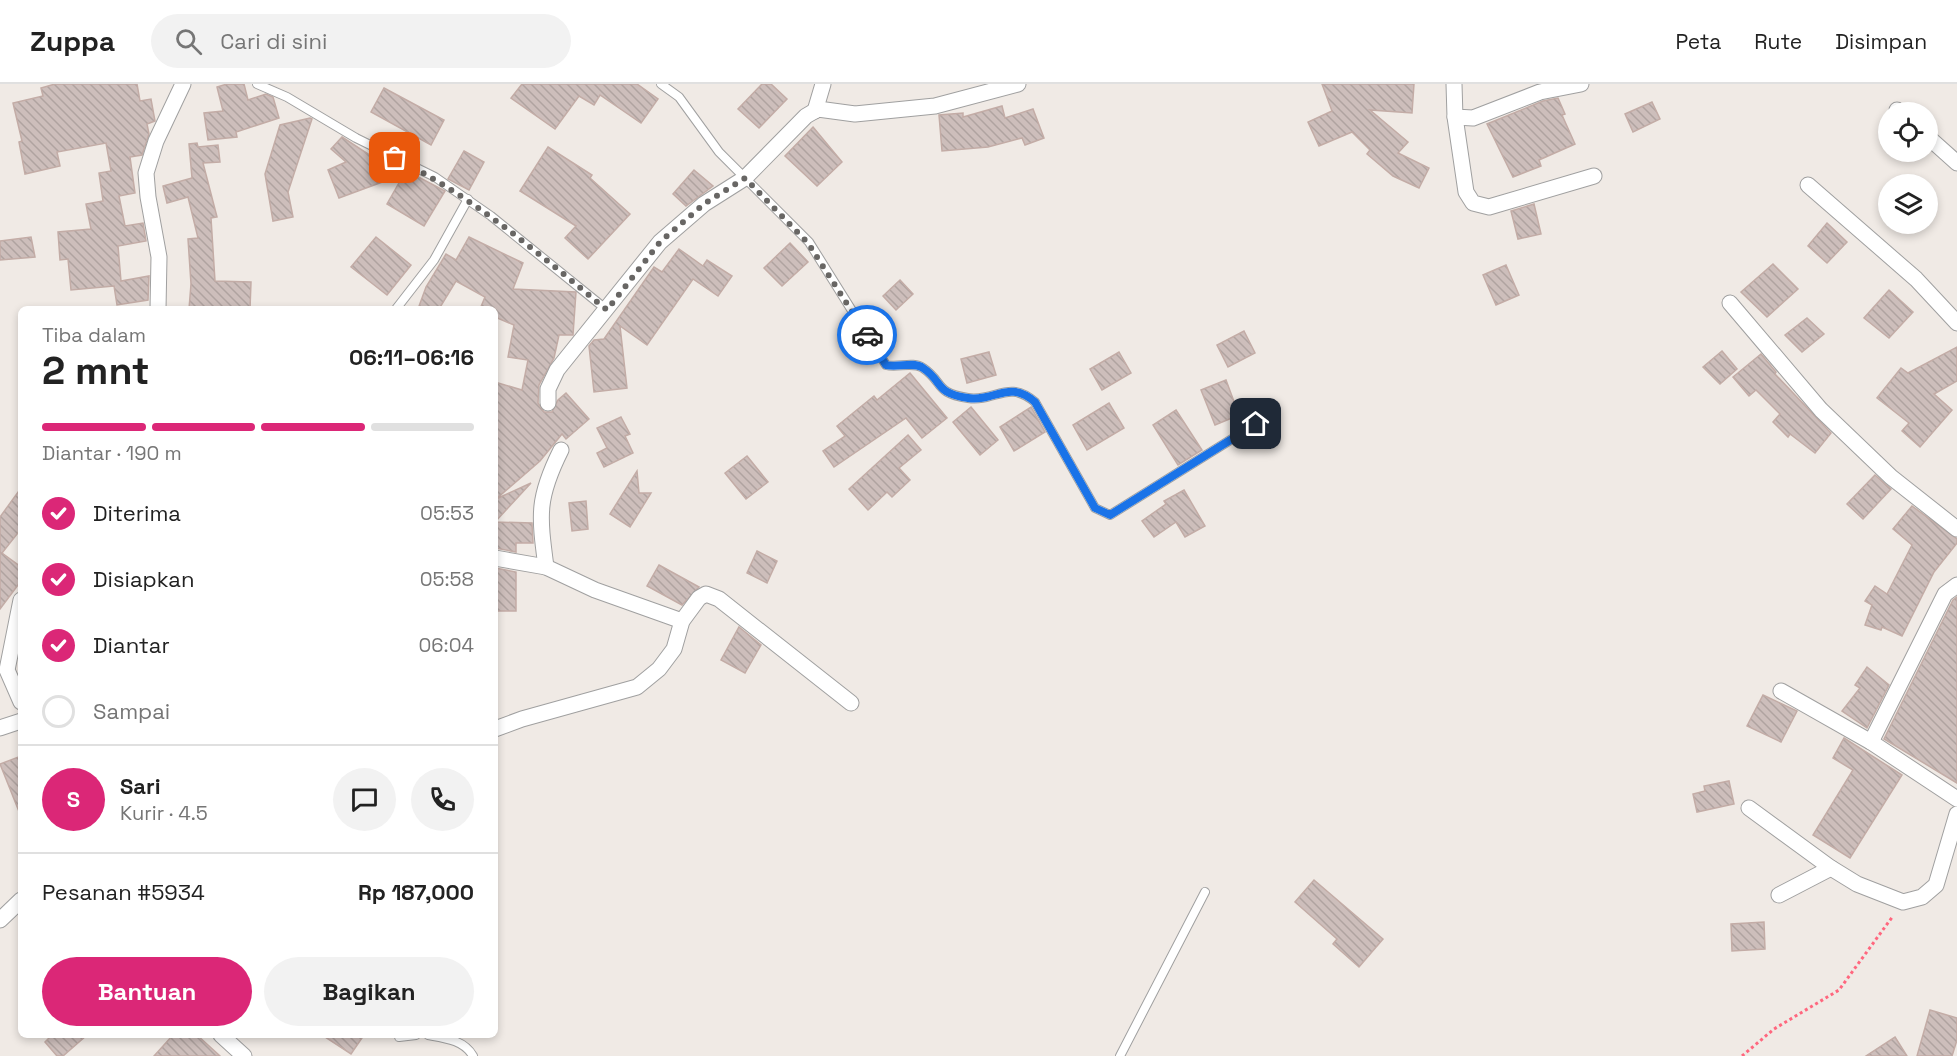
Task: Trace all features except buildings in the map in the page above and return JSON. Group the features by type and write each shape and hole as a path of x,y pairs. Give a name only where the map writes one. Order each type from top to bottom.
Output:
{"street":[{"path":"158,306 159,257 146,173 156,141 183,84"},
{"path":"815,111 823,84"},
{"path":"548,403 548,389 557,370 660,242 704,204 745,178 806,116 815,111 834,109 855,114 935,106 1018,84"},
{"path":"1454,84 1455,117 1466,192 1473,203 1489,207 1594,176"},
{"path":"1455,117 1473,118 1540,92 1581,84"},
{"path":"1938,146 1957,163"},
{"path":"1808,185 1916,279 1957,323"},
{"path":"1730,303 1821,410 1891,477 1957,529"},
{"path":"546,567 542,496 545,482 561,450"},
{"path":"498,559 546,567 595,590 682,621"},
{"path":"1871,742 1946,594 1957,585"},
{"path":"498,728 637,687 659,669 674,649 682,621 699,598 706,594 713,594 851,703"},
{"path":"18,611 3,668 18,696"},
{"path":"1781,691 1871,742 1957,799"},
{"path":"0,728 18,722"},
{"path":"1749,808 1831,868 1857,884 1903,902 1922,897 1936,885 1957,814"},
{"path":"1779,894 1831,868"},
{"path":"1,915 18,902"},
{"path":"224,1038 244,1056"}],"lane":[{"path":"257,84 288,97 356,138 435,177 468,199 607,310"},
{"path":"660,84 679,98 719,152 808,243 886,365 897,368 913,364 923,368 946,393 971,399 1012,390 1024,393 1035,402 1095,508 1110,515 1272,414"},
{"path":"398,306 434,260 468,199"},
{"path":"1120,1056 1205,892"},
{"path":"449,1038 468,1047 473,1056"}],"path":[{"path":"1742,1056 1774,1029 1839,990 1903,902"}],"way so far":[{"path":"395,158 435,177 468,199 607,310 660,242 704,204 745,178 808,243 867,335"}],"route":[{"path":"867,335 886,365 897,368 913,364 923,368 946,393 971,399 1012,390 1024,393 1035,402 1095,508 1110,515 1256,424"}]}
